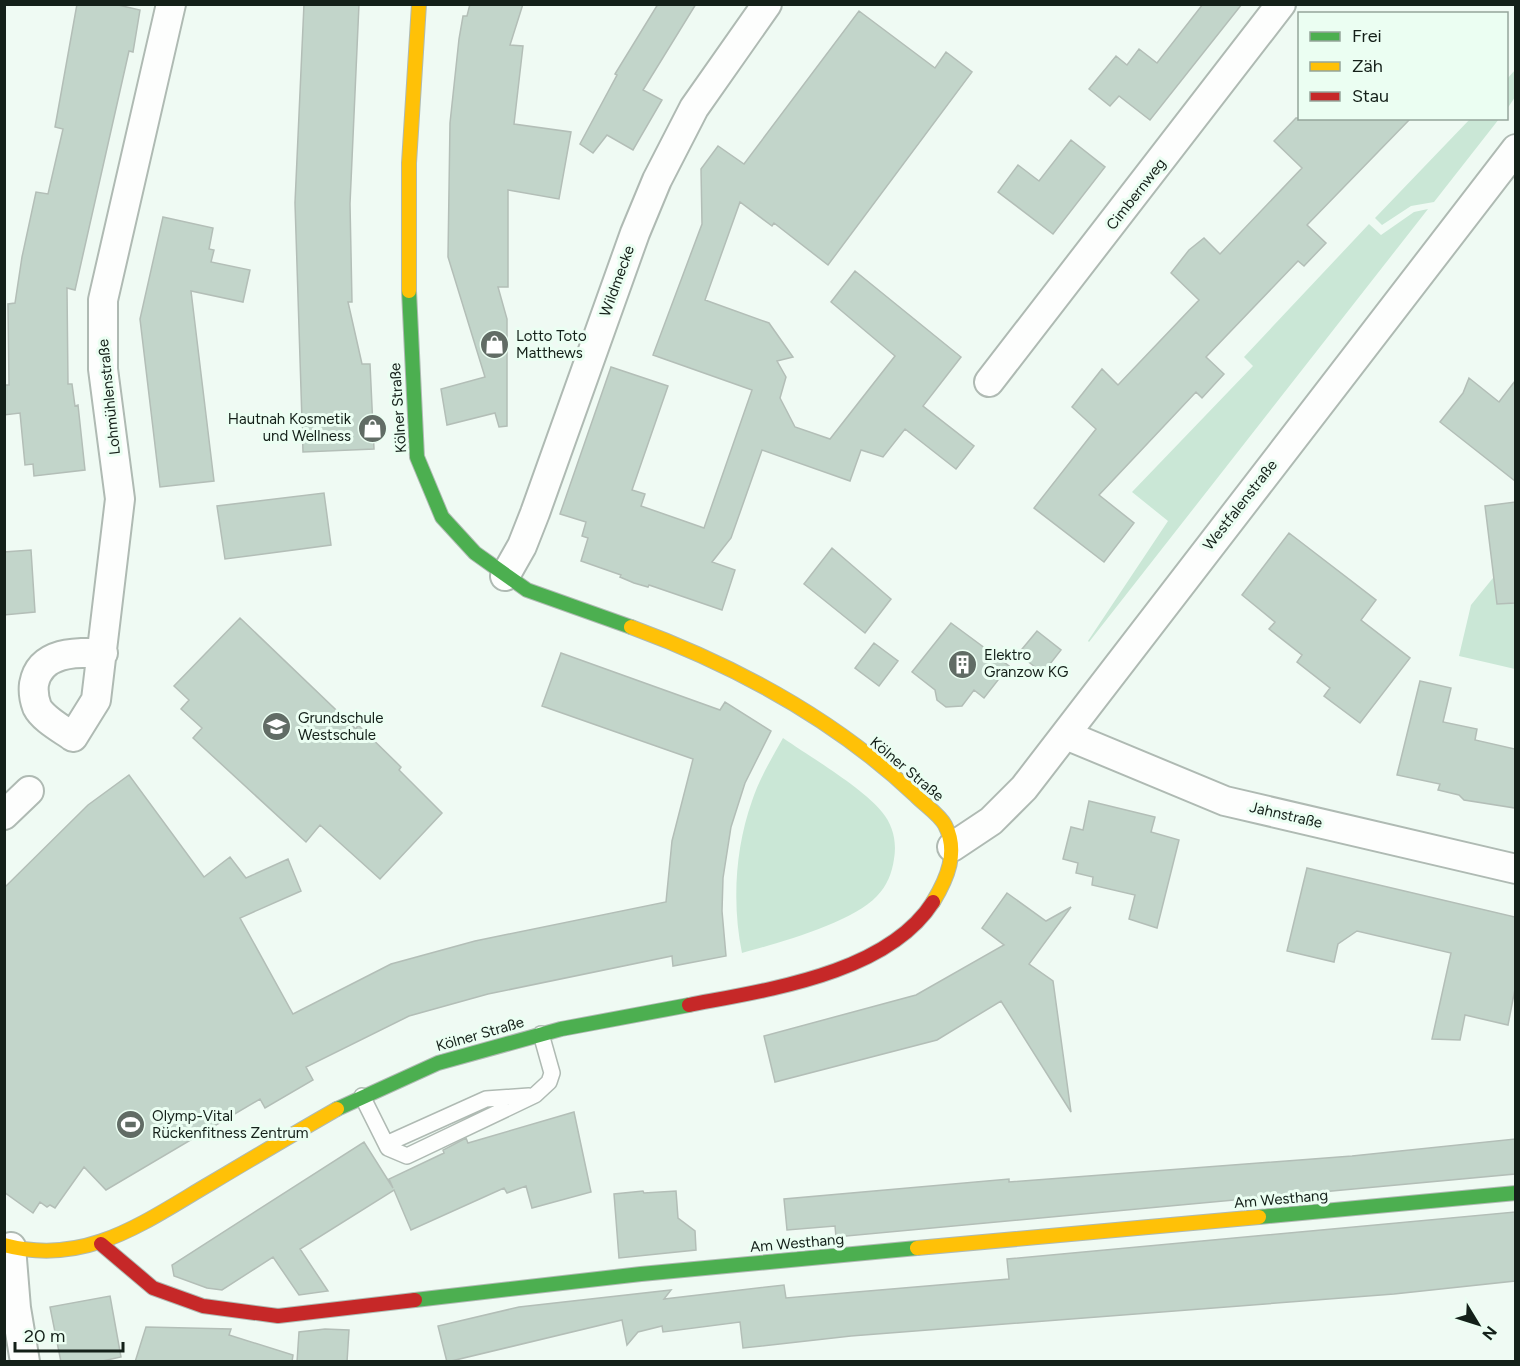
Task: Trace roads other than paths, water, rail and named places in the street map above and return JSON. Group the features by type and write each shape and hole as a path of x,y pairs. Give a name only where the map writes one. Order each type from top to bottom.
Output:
{"main road":[{"name":"Kölner Straße","path":"8,1246 53,1251 101,1244 134,1230 275,1144 362,1096 438,1064 540,1034 671,1006 787,986 853,962 898,938 925,915 948,878 952,847 945,824 919,797 807,712 760,683 671,642 527,590 475,553 442,517 417,457 409,324 409,163 419,4"},
{"name":"Am Westhang","path":"101,1244 153,1288 203,1306 278,1316 641,1274 1515,1194"}],"street":[{"name":"Lohmühlenstraße","path":"103,653 120,499 103,369 103,300 171,4"},
{"name":"Wildmecke","path":"505,576 522,546 535,513 635,233 657,180 694,108 767,4"},
{"name":"Cimbernweg","path":"989,382 1281,4"},
{"name":"Westfalenstraße","path":"952,847 981,829 1007,807 1066,735 1206,549 1515,149"},
{"name":"Jahnstraße","path":"1066,735 1225,801 1515,869"},
{"path":"8,1246 25,1362"}],"lane":[{"path":"362,1096 388,1148 407,1156 535,1095 549,1082 552,1073 540,1034"}],"place":[{"name":"Lotto Toto Matthews","path":"495,345"},
{"name":"Hautnah Kosmetik und Wellness","path":"372,428"},
{"name":"Elektro Granzow KG","path":"963,664"},
{"name":"Grundschule Westschule","path":"277,727"},
{"name":"Olymp-Vital Rückenfitness Zentrum","path":"131,1125"}]}
